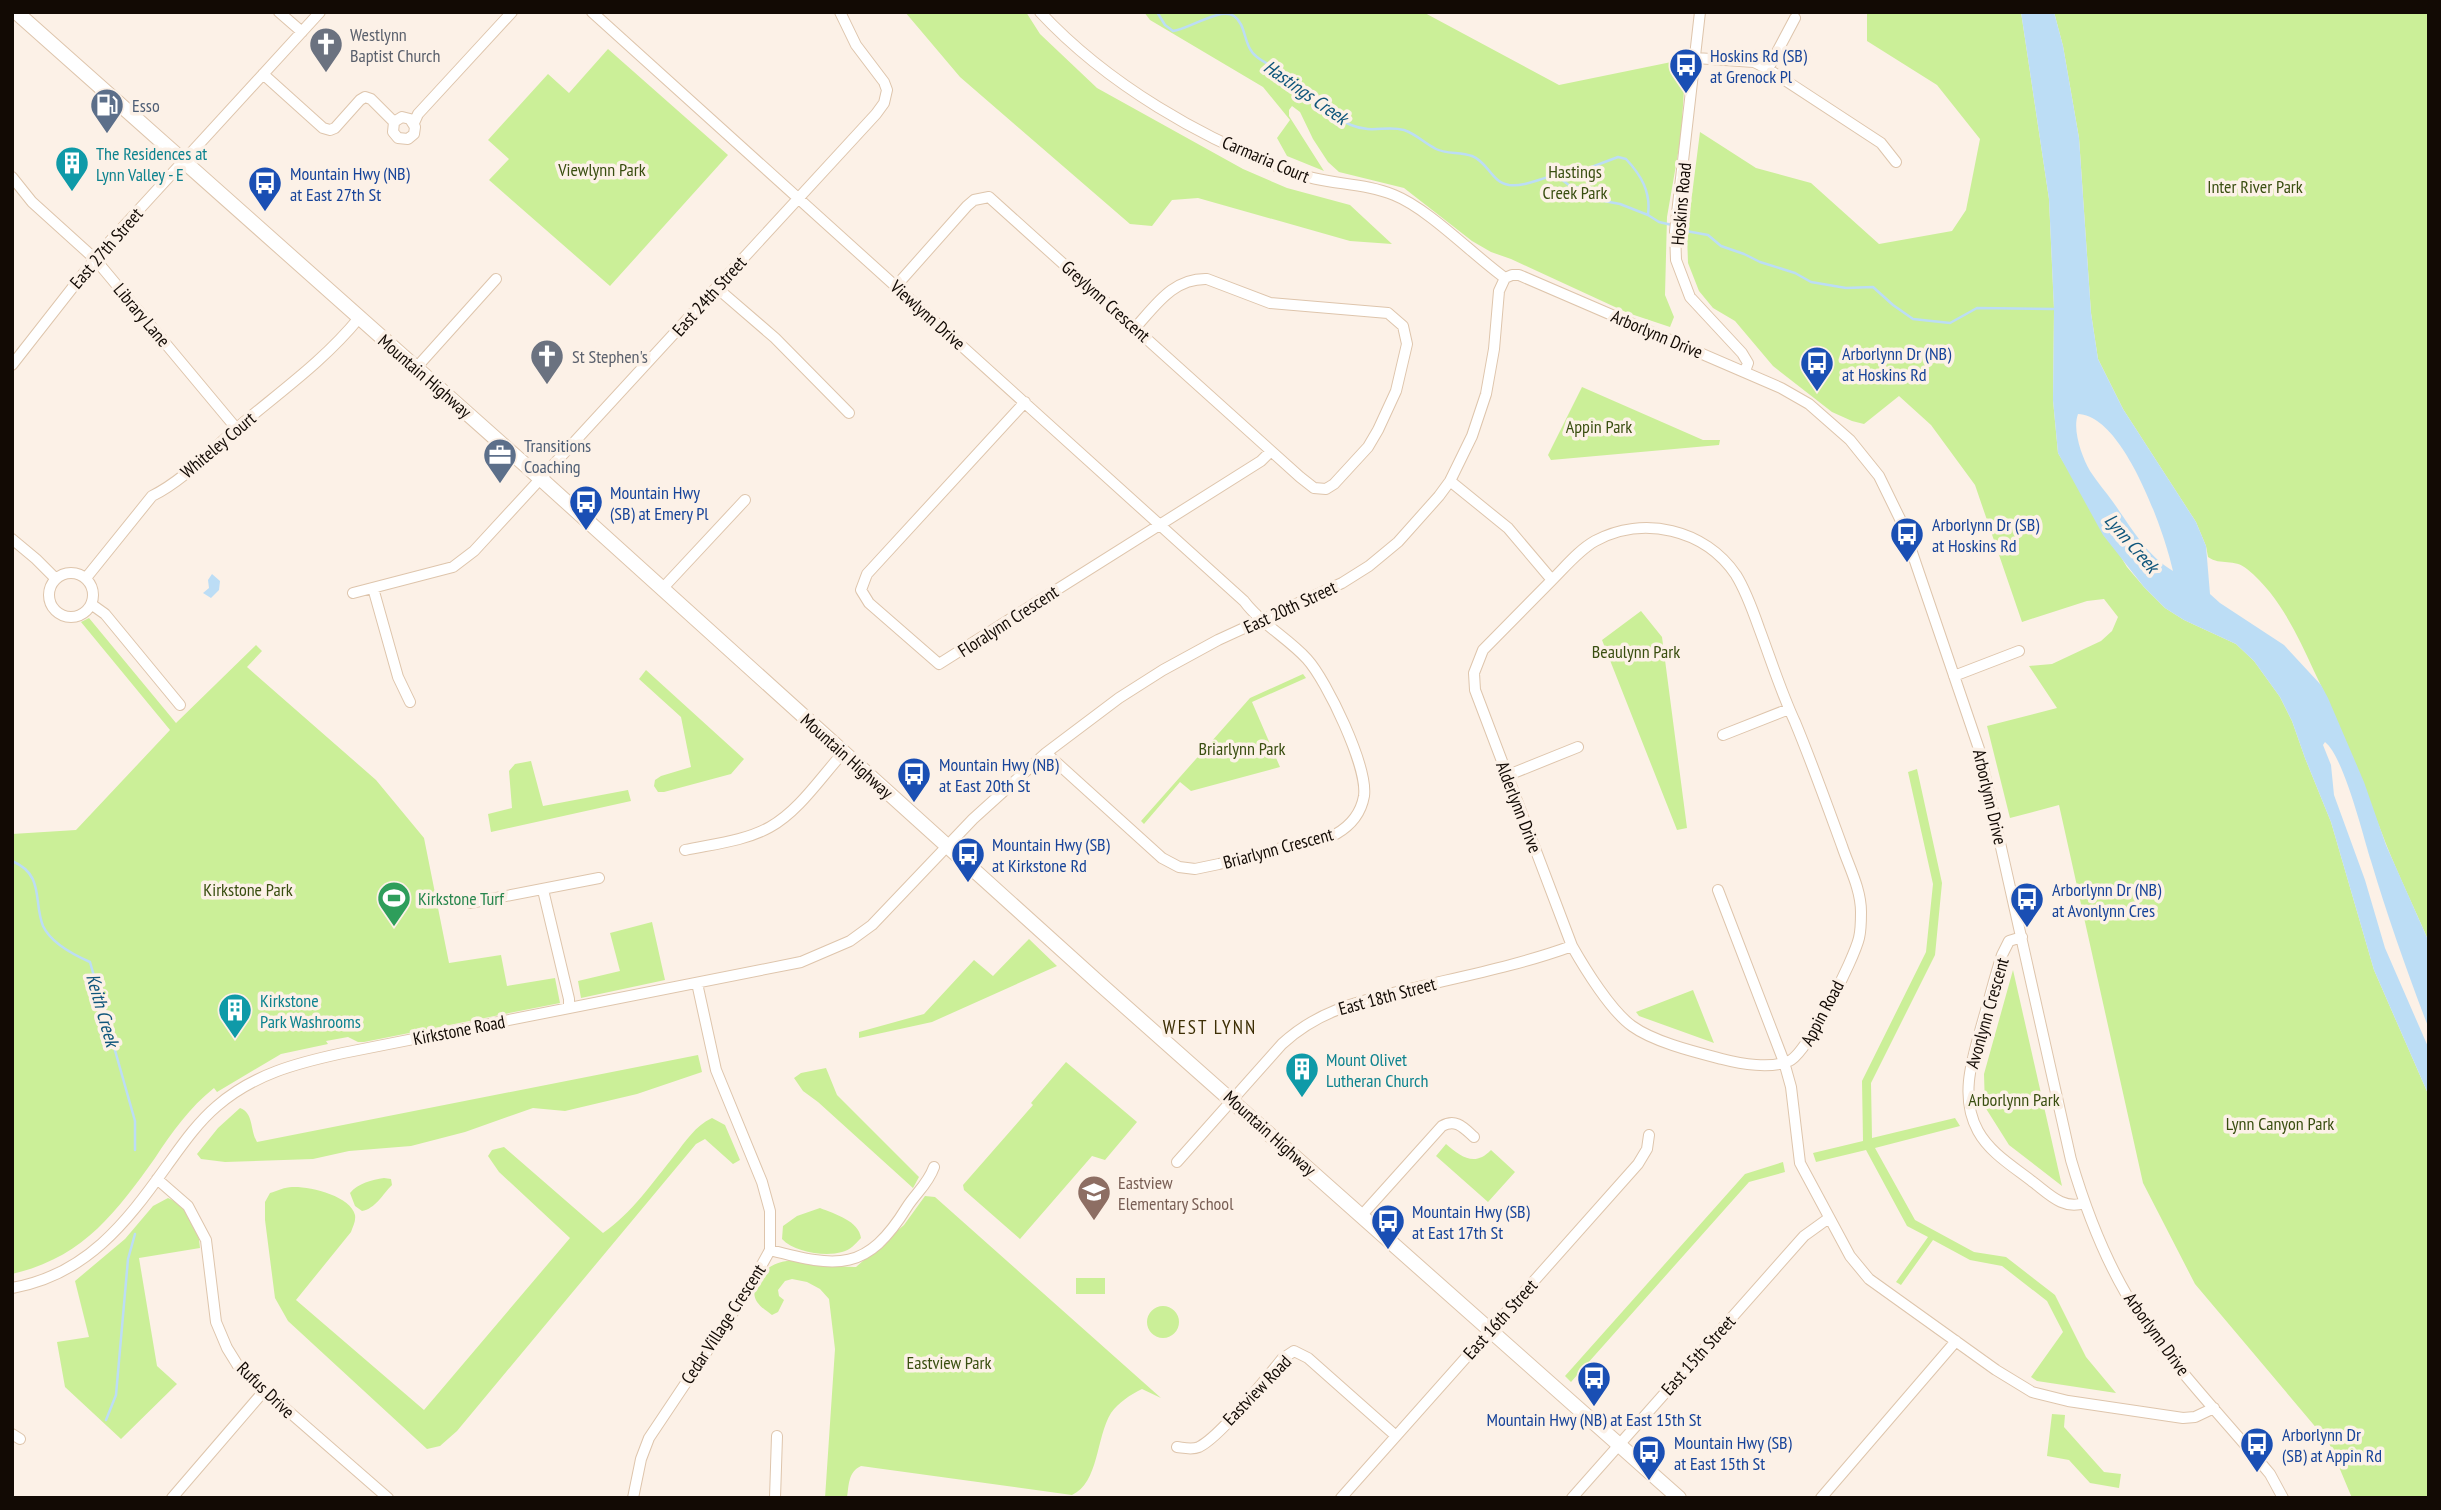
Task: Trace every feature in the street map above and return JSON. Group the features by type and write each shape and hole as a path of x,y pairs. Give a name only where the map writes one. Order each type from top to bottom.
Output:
{"main road":[{"name":"Mountain Highway","path":"16,12 1679,1498"}],"street":[{"path":"279,12 302,32"},
{"name":"East 27th Street","path":"12,365 94,259 320,12"},
{"path":"394,122 393,132 401,139 408,139 414,134 414,123 418,114 512,12"},
{"name":"Viewlynn Drive","path":"592,12 1159,524 1261,620"},
{"name":"East 24th Street","path":"353,593 453,567 486,539 876,114 884,103 887,90 856,45 840,12"},
{"name":"Carmaria Court","path":"1040,12 1086,55 1139,96 1208,134 1297,174 1324,182 1393,194 1430,219 1505,278"},
{"name":"Hoskins Road","path":"1700,12 1676,226 1676,260 1690,297 1742,353 1748,363 1745,371"},
{"path":"1768,69 1795,18"},
{"path":"1696,58 1754,62 1768,69 1881,143 1896,162"},
{"path":"263,75 323,128 335,128 365,97 371,99 394,122"},
{"path":"394,122 402,117 414,123"},
{"name":"Library Lane","path":"12,177 32,202 94,259 236,428"},
{"name":"Greylynn Crescent","path":"895,286 967,206 974,200 989,197 1308,484 1322,490 1334,484 1367,447 1389,408 1407,344 1406,334 1397,318 1380,311 1270,303 1218,282 1196,278 1175,286 1135,328"},
{"name":"Arborlynn Drive","path":"1505,278 1519,275 1781,388 1819,412 1850,440 1879,476 1902,523 1979,749 2071,1160 2084,1203 2108,1259 2139,1315 2270,1474 2283,1498"},
{"name":"East 20th Street","path":"947,846 1046,753 1119,698 1163,670 1261,620 1342,583 1369,566 1419,521 1450,481 1472,436 1486,394 1494,349 1499,291 1505,278"},
{"path":"416,368 496,279"},
{"path":"717,288 775,338 849,413"},
{"name":"Whiteley Court","path":"86,578 152,496 168,488 321,359 359,318"},
{"name":"Floralynn Crescent","path":"1024,402 862,583 864,596 918,648 939,664 1261,461 1271,451"},
{"path":"1450,481 1508,528 1552,580"},
{"path":"662,589 745,500"},
{"name":"Appin Road","path":"1552,580 1578,553 1593,542 1624,530 1668,529 1696,540 1718,555 1737,577 1751,606 1857,887 1861,910 1859,938 1847,967 1800,1053 1791,1061 1784,1062"},
{"path":"12,539 56,579"},
{"path":"69,573 86,578 93,593 91,604 86,611 71,617 56,610 49,595 56,579 69,573"},
{"name":"Alderlynn Drive","path":"1552,580 1483,650 1474,673 1479,704 1572,946 1592,978 1632,1026 1653,1037 1726,1060 1776,1065 1784,1062"},
{"path":"373,588 398,677 410,702"},
{"path":"91,604 105,614 180,705"},
{"name":"Briarlynn Crescent","path":"1046,753 1162,858 1188,869 1219,864 1325,837 1346,828 1361,807 1364,782 1334,700 1308,660 1261,620"},
{"path":"1954,676 2019,651"},
{"path":"1723,734 1789,709"},
{"path":"1506,776 1578,747"},
{"path":"685,850 749,835 772,826 793,808 843,753"},
{"name":"Kirkstone Road","path":"12,1288 62,1271 110,1238 186,1139 215,1108 263,1075 303,1061 801,962 850,941 894,905 947,846"},
{"path":"470,902 600,878"},
{"path":"543,890 569,999 569,1009"},
{"path":"1718,890 1784,1062 1791,1087 1800,1163 1850,1256 1869,1279 2016,1383 2044,1396 2183,1418 2195,1417 2214,1408"},
{"name":"Avonlynn Crescent","path":"2022,937 2009,941 2002,956 1970,1065 1969,1098 1973,1118 1991,1148 2054,1198 2069,1206 2084,1203"},
{"name":"East 18th Street","path":"1177,1162 1296,1032 1336,1009 1572,946"},
{"name":"Cedar Village Crescent","path":"633,1498 640,1459 649,1438 748,1290 770,1250 770,1210 762,1182 716,1070 697,984"},
{"path":"1362,1215 1442,1126 1447,1123 1458,1124 1474,1138"},
{"name":"East 16th Street","path":"1341,1498 1638,1164 1647,1149 1649,1135"},
{"path":"770,1250 837,1263 867,1254 899,1223 930,1177 933,1167"},
{"name":"Rufus Drive","path":"157,1180 188,1206 206,1240 216,1322 240,1369 388,1498"},
{"name":"East 15th Street","path":"1572,1498 1804,1236 1829,1218"},
{"path":"1821,1498 1956,1341"},
{"name":"Eastview Road","path":"1177,1447 1199,1447 1229,1419 1282,1360 1294,1351 1308,1358 1396,1436"},
{"path":"172,1498 264,1391"},
{"path":"775,1498 777,1436"}],"green space":[{"path":"905,12 1026,12 1040,34 1097,88 1243,169 1287,188 1350,205 1392,244 1350,241 1198,198 1172,200 1152,226 1130,224 960,77"},
{"name":"Hastings Creek Park","path":"1144,12 1423,12 1559,85 1686,59 1681,136 1667,217 1665,295 1674,317 1670,327 1628,313 1491,252 1472,241 1404,188 1339,172 1328,162 1300,112 1292,106 1289,116 1324,171 1287,156 1277,138 1290,120 1263,87 1150,20"},
{"name":"Lynn Canyon Park","path":"1867,12 2021,12 2049,199 2054,309 2053,400 2058,453 2127,567 2144,587 2165,608 2184,620 2236,644 2254,661 2280,697 2292,721 2331,822 2374,970 2429,1096 2429,1498 2352,1498 2329,1443 2195,1284 2143,1183 2059,805 2010,818 1987,726 2057,708 2029,666 2052,664 2101,641 2112,631 2118,617 2104,599 2087,601 2022,622 1975,485 1931,425 1899,396 1864,424 1832,412 1773,366 1735,321 1713,308 1699,291 1688,263 1687,234 1700,132 1756,168 1811,183 1879,244 1952,231 1966,210 1980,139 1937,85 1867,41"},
{"name":"Inter River Park","path":"2054,12 2429,12 2429,942 2391,856 2334,713 2294,629 2269,591 2247,569 2208,557 2196,522 2123,409 2098,359 2091,313 2079,138 2063,46"},
{"name":"Viewlynn Park","path":"608,49 728,155 610,286 489,180 509,159 488,140 548,74 569,93"},
{"name":"Appin Park","path":"1582,387 1703,440 1720,440 1719,445 1551,460 1548,455"},
{"name":"Beaulynn Park","path":"1641,611 1662,637 1687,828 1677,830 1602,640"},
{"name":"Kirkstone Park","path":"89,618 176,723 256,645 262,651 247,667 376,780 424,838 449,963 501,955 507,986 555,978 560,1003 364,1042 348,1037 326,1041 328,1044 281,1054 217,1092 214,1088 205,1095 182,1120 126,1198 95,1231 58,1257 37,1267 12,1274 12,834 76,830 170,730 81,622"},
{"path":"646,670 744,759 731,774 658,792 654,786 655,780 691,767 681,717 639,679"},
{"name":"Briarlynn Park","path":"1303,674 1306,678 1252,702 1280,767 1191,791 1180,782 1144,824 1141,821 1250,698"},
{"path":"531,761 543,806 628,790 631,801 491,832 488,814 512,808 509,771 515,764"},
{"path":"1917,769 1942,883 1935,955 1871,1083 1872,1138 1955,1118 1960,1126 1875,1148 1915,1220 1974,1252 2006,1257 2055,1295 2086,1357 2116,1393 2037,1381 2031,1377 2063,1332 2047,1301 2002,1266 1970,1260 1933,1240 1901,1285 1896,1282 1928,1237 1907,1226 1866,1150 1816,1162 1813,1153 1863,1141 1862,1081 1926,952 1933,884 1908,772"},
{"path":"652,922 665,980 581,998 578,981 620,971 610,933"},
{"path":"1029,939 1057,966 932,1022 859,1038 859,1032 924,1014 974,960 993,976"},
{"name":"Arborlynn Park","path":"2013,970 2062,1186 2009,1145 1985,1107 1984,1074"},
{"path":"1693,990 1714,1043 1639,1016 1636,1012"},
{"path":"698,1055 702,1072 637,1094 565,1111 533,1108 465,1132 411,1146 349,1151 313,1159 225,1162 201,1159 197,1154 218,1128 240,1108 250,1118 257,1142"},
{"path":"1066,1062 1137,1122 1105,1160 1092,1156 1020,1239 964,1190 963,1185 1033,1105 1031,1103"},
{"path":"826,1068 837,1095 919,1177 913,1188 803,1091 794,1078 801,1073"},
{"path":"712,1118 725,1125 740,1160 733,1164 705,1139 696,1144 457,1431 440,1446 427,1449 288,1321 275,1298 265,1220 265,1202 270,1193 299,1187 318,1190 346,1202 355,1215 351,1232 296,1300 424,1410 570,1238 499,1172 488,1156 492,1150 504,1147 603,1233 650,1187 691,1134"},
{"path":"1446,1144 1457,1153 1474,1159 1491,1150 1515,1172 1488,1202 1436,1156"},
{"path":"1783,1162 1785,1172 1749,1182 1571,1382 1565,1376 1745,1174"},
{"path":"391,1179 392,1185 375,1204 362,1211 355,1206 350,1193 353,1190 366,1182"},
{"name":"Eastview Park","path":"925,1196 935,1197 1161,1398 1142,1389 1114,1409 1106,1423 1092,1470 1081,1489 1072,1495 861,1466 851,1475 847,1498 825,1498 835,1349 829,1299 820,1289 807,1282 792,1279 785,1281 778,1290 779,1296 784,1300 778,1312 772,1315 756,1299 756,1285 764,1272 786,1261 856,1267 904,1225"},
{"path":"168,1198 189,1208 198,1231 200,1248 139,1258 157,1366 177,1384 121,1439 65,1387 57,1342 89,1337 75,1281 125,1239 153,1206"},
{"path":"820,1208 851,1223 861,1238 848,1250 827,1254 802,1250 782,1239 783,1226 797,1216"},
{"path":"1076,1278 1105,1278 1105,1294 1076,1294"},
{"path":"1163,1306 1174,1311 1179,1322 1174,1333 1163,1338 1152,1333 1147,1322 1152,1311"},
{"path":"2052,1414 2065,1415 2064,1427 2104,1472 2121,1474 2119,1488 2090,1483 2069,1460 2047,1456"}],"water":[{"name":"Lynn Creek","path":"2021,12 2054,12 2063,46 2079,138 2091,313 2098,359 2123,409 2196,522 2206,546 2210,594 2284,645 2321,685 2429,942 2429,1029 2391,925 2346,780 2332,750 2325,742 2323,745 2331,765 2334,795 2365,880 2385,948 2429,1049 2429,1096 2374,970 2331,822 2280,697 2254,661 2236,644 2184,620 2165,608 2144,587 2103,535 2058,453 2053,400 2054,309 2049,199","holes":["2078,414 2095,420 2111,434 2140,479 2152,505 2173,571 2155,557 2140,540 2087,465 2079,443 2076,420"]},
{"path":"212,574 220,581 219,590 211,598 203,593 209,588 208,580"}],"waterway":[{"name":"Hastings Creek","path":"1157,12 1165,25 1173,31 1221,14 1234,16 1241,25 1249,48 1257,57 1289,76 1320,107 1351,125 1366,129 1404,130 1440,151 1472,156 1498,180 1509,185 1527,184 1556,175 1570,186 1580,188 1604,201 1620,204 1672,225"},
{"name":"Hastings Creek","path":"1556,175 1572,169 1589,168 1618,157 1626,159 1644,184 1648,198 1648,214"},
{"name":"Hastings Creek","path":"1678,226 1686,231 1708,235 1721,246 1795,273 1811,282 1846,288 1873,287 1913,319 1950,323 1977,308 2055,309"},
{"name":"Keith Creek","path":"12,861 22,867 34,881 40,917 51,938 90,962 135,1121 135,1150"},
{"name":"Keith Creek","path":"106,1420 116,1395 128,1259 135,1234"}],"place":[{"name":"Westlynn Baptist Church","path":"326,74"},
{"name":"Hoskins Rd (SB) at Grenock Pl","path":"1686,95"},
{"name":"Esso","path":"107,135"},
{"name":"The Residences at Lynn Valley - E","path":"72,193"},
{"name":"Mountain Hwy (NB) at East 27th St","path":"265,213"},
{"name":"St Stephen's","path":"547,386"},
{"name":"Arborlynn Dr (NB) at Hoskins Rd","path":"1817,393"},
{"name":"Transitions Coaching","path":"500,485"},
{"name":"Mountain Hwy (SB) at Emery Pl","path":"586,532"},
{"name":"Arborlynn Dr (SB) at Hoskins Rd","path":"1907,564"},
{"name":"Mountain Hwy (NB) at East 20th St","path":"914,804"},
{"name":"Mountain Hwy (SB) at Kirkstone Rd","path":"968,884"},
{"name":"Kirkstone Turf","path":"394,928"},
{"name":"Arborlynn Dr (NB) at Avonlynn Cres","path":"2027,929"},
{"name":"Kirkstone Park Washrooms","path":"235,1040"},
{"name":"Mount Olivet Lutheran Church","path":"1302,1099"},
{"name":"Eastview Elementary School","path":"1094,1222"},
{"name":"Mountain Hwy (SB) at East 17th St","path":"1388,1251"},
{"name":"Mountain Hwy (NB) at East 15th St","path":"1594,1408"},
{"name":"Arborlynn Dr (SB) at Appin Rd","path":"2257,1474"},
{"name":"Mountain Hwy (SB) at East 15th St","path":"1649,1482"}],"district":[{"name":"WEST LYNN","path":"1210,1027"}]}
